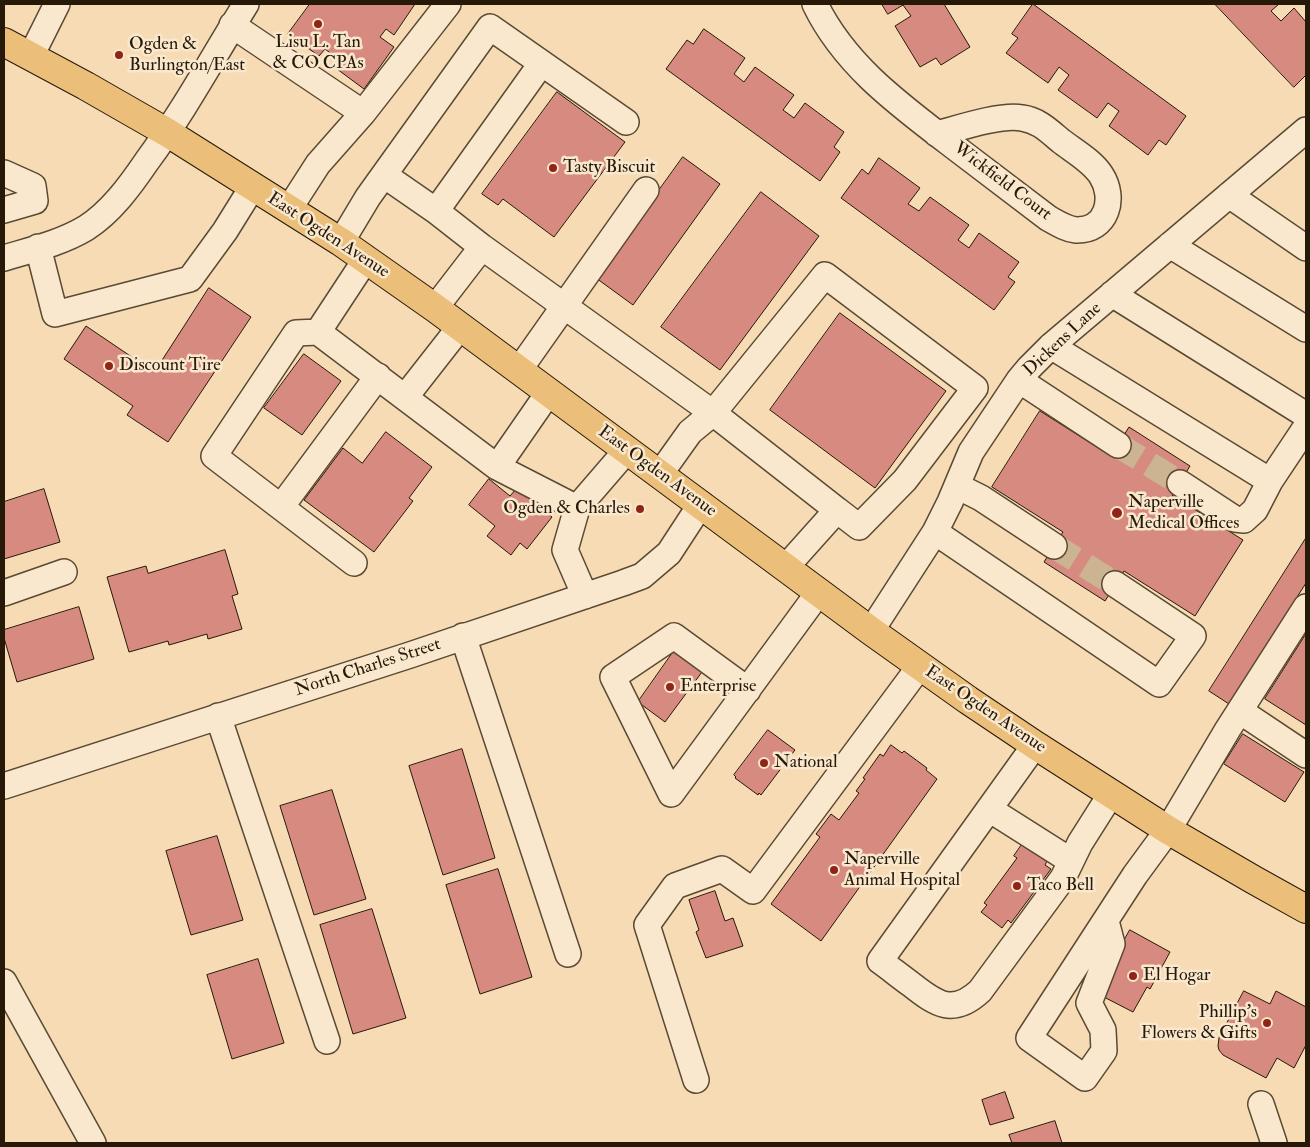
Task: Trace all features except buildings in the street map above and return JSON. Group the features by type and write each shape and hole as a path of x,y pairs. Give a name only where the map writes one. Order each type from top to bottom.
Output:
{"main road":[{"name":"East Ogden Avenue","path":"4,42 168,133 342,242 520,370 920,666 1035,745 1168,830 1306,909"}],"street":[{"path":"31,56 56,4"},
{"path":"4,258 65,238 86,228 126,191 168,133 246,4"},
{"path":"289,209 318,164 363,113 448,4"},
{"name":"Wickfield Court","path":"815,4 862,72 890,98 937,134 1048,218 1064,227 1074,230 1084,229 1092,227 1108,209 1109,193 1101,174 1092,164 1033,121 1015,117 937,134"},
{"path":"232,25 363,113"},
{"path":"342,242 368,197 490,27 626,122"},
{"path":"436,211 541,64"},
{"name":"Dickens Lane","path":"871,631 934,532 957,486 971,452 1029,368 1051,346 1306,130"},
{"path":"4,173 32,186 35,201 4,210"},
{"path":"384,175 713,414 859,528 905,480 975,388 825,275 713,414 690,432 660,474"},
{"path":"38,247 55,314 190,279 225,231 253,186"},
{"path":"520,370 646,190"},
{"path":"1229,195 1306,248"},
{"path":"1170,245 1306,329"},
{"path":"435,308 482,247"},
{"path":"318,332 366,259"},
{"path":"1112,294 1306,415"},
{"path":"406,396 460,327"},
{"path":"354,564 214,456 296,333 318,332 406,396 497,467 577,508"},
{"path":"1051,346 1270,481"},
{"path":"281,507 378,376"},
{"path":"1020,380 1118,445"},
{"path":"497,467 549,392"},
{"path":"1180,482 1235,520 1244,520 1255,510 1270,481 1306,427"},
{"path":"585,596 566,550 577,508 627,450"},
{"path":"957,486 982,498 1054,546"},
{"name":"North Charles Street","path":"4,786 642,576 668,553 701,504"},
{"path":"786,567 837,510"},
{"path":"934,532 1159,684 1192,636 1115,584"},
{"path":"4,593 64,572"},
{"path":"748,690 674,636 613,677 671,794 748,690 819,592"},
{"path":"1106,921 1112,944 1089,1002 1103,1030 1104,1051 1085,1078 1028,1038 1106,921 1168,830 1306,607"},
{"path":"463,636 568,954"},
{"path":"696,1080 647,925 675,886 722,869 753,891 920,666"},
{"path":"1240,711 1306,755"},
{"path":"218,716 327,1041"},
{"path":"1035,745 880,961 937,1003 948,1005 964,1003 980,991 1063,878 1080,843 1111,794"},
{"path":"989,809 1071,861"},
{"path":"4,982 93,1143"},
{"path":"1261,1104 1274,1143"}],"tunnel":[{"path":"1118,445 1180,483"},
{"path":"1054,546 1115,584"}],"place":[{"name":"Lisu L. Tan & CO CPAs","path":"318,24"},
{"name":"Ogden & Burlington/East","path":"119,55"},
{"name":"Tasty Biscuit","path":"553,168"},
{"name":"Discount Tire","path":"109,366"},
{"name":"Ogden & Charles","path":"640,509"},
{"name":"Naperville Medical Offices","path":"1117,513"},
{"name":"Enterprise","path":"670,687"},
{"name":"National","path":"764,763"},
{"name":"Naperville Animal Hospital","path":"834,870"},
{"name":"Taco Bell","path":"1017,886"},
{"name":"El Hogar","path":"1133,976"},
{"name":"Phillip's Flowers & Gifts","path":"1267,1023"}]}
